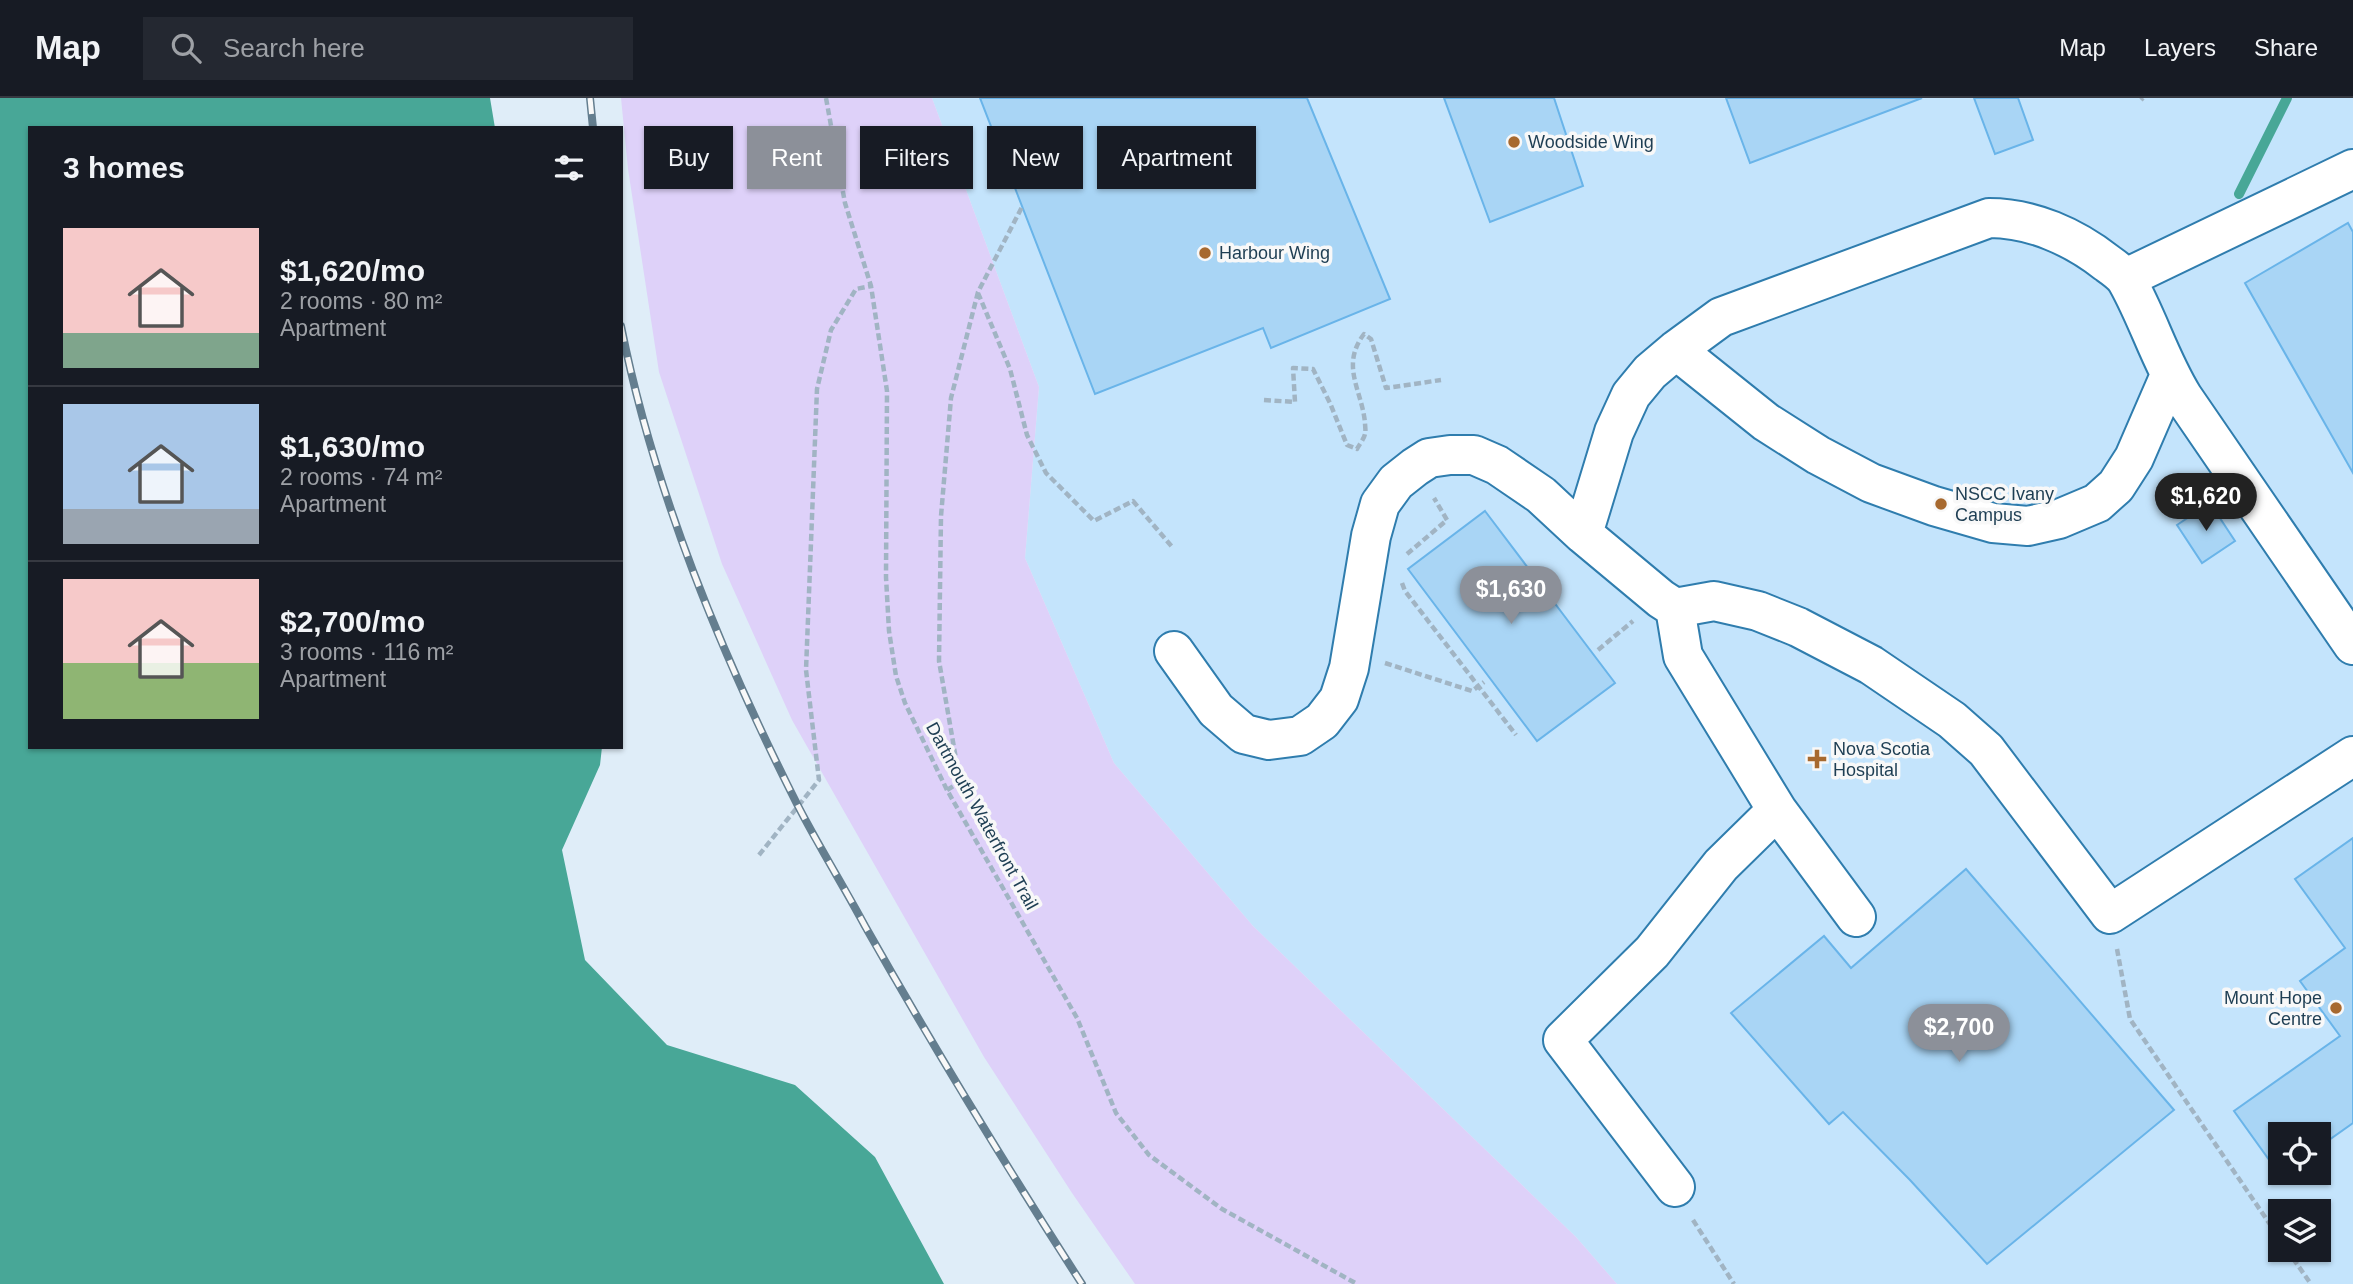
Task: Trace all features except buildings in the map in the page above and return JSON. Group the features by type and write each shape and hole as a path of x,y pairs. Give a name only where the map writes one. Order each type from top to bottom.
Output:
{"lane":[{"path":"2126,278 2351,174"},
{"path":"1583,534 1614,432 1631,395 1650,372 1676,350 1721,317 1989,218 2048,228 2088,248 2126,278 2169,375 2353,645"},
{"path":"1676,350 1766,422 1818,455 1871,483 1934,506 1993,523 2028,526 2059,519 2097,503 2116,486 2134,458 2169,375"},
{"path":"1174,651 1216,710 1244,734 1269,740 1300,736 1322,721 1339,699 1351,653 1371,536 1380,504 1396,482 1429,458 1474,455 1497,465 1541,495 1583,534 1675,608 1714,601 1758,611 1798,627 1871,665 1952,720 1986,750 2110,914 2353,756"},
{"path":"1675,608 1683,656 1777,810 1856,917"},
{"path":"1675,1187 1563,1040 1652,952 1721,865 1777,810"}],"path":[{"name":"Dartmouth Waterfront Trail","path":"826,98 845,203 871,286 887,391 886,577 889,631 896,676 905,703 947,790 1077,1018 1115,1113 1149,1154 1222,1209 1357,1284"},
{"path":"947,790 960,782 939,661 941,516 951,398 978,292 1022,207"},
{"path":"759,855 819,780 806,670 817,389 831,331 856,289 871,286"},
{"path":"978,292 1010,369 1027,435 1046,473 1094,521 1133,501 1173,548"},
{"path":"1264,400 1295,402 1293,368 1313,369 1331,403 1347,445 1357,449 1366,434 1363,408 1353,384 1353,362 1356,345 1364,334 1371,340 1386,388 1441,380"},
{"path":"1402,558 1447,520 1415,467"},
{"path":"1398,572 1405,591 1516,735"},
{"path":"1351,653 1472,691 1485,682"},
{"path":"2110,914 2130,1019 2268,1221"},
{"path":"1675,1187 1676,1194 1734,1284"},
{"path":"2295,1262 2311,1284"}],"shaded area":[{"path":"0,98 490,98 495,126 28,126 28,749 602,749 600,765 562,850 585,960 667,1045 795,1085 875,1157 944,1284 0,1284"},
{"path":"621,98 932,98 942,126 860,126 860,189 966,189 1039,387 1025,558 1114,763 1253,926 1576,1237 1617,1284 1135,1284 984,1057 792,720 722,564 659,372 628,169"},
{"path":"932,98 2353,98 2353,1284 1617,1284 1576,1237 1253,926 1114,763 1025,558 1039,387 966,189 973,189 973,126 942,126"}],"waterway":[{"path":"2239,194 2287,98"}],"railway":[{"path":"590,98 593,126"},
{"path":"623,335 635,388 671,510 717,630 769,747 813,835 917,1017 1082,1284"}],"place":[{"name":"Woodside Wing","path":"1514,142"},
{"name":"Harbour Wing","path":"1205,253"},
{"name":"NSCC Ivany Campus","path":"1941,504"},
{"name":"Nova Scotia Hospital","path":"1817,759"},
{"name":"Mount Hope Centre","path":"2336,1008"}]}
